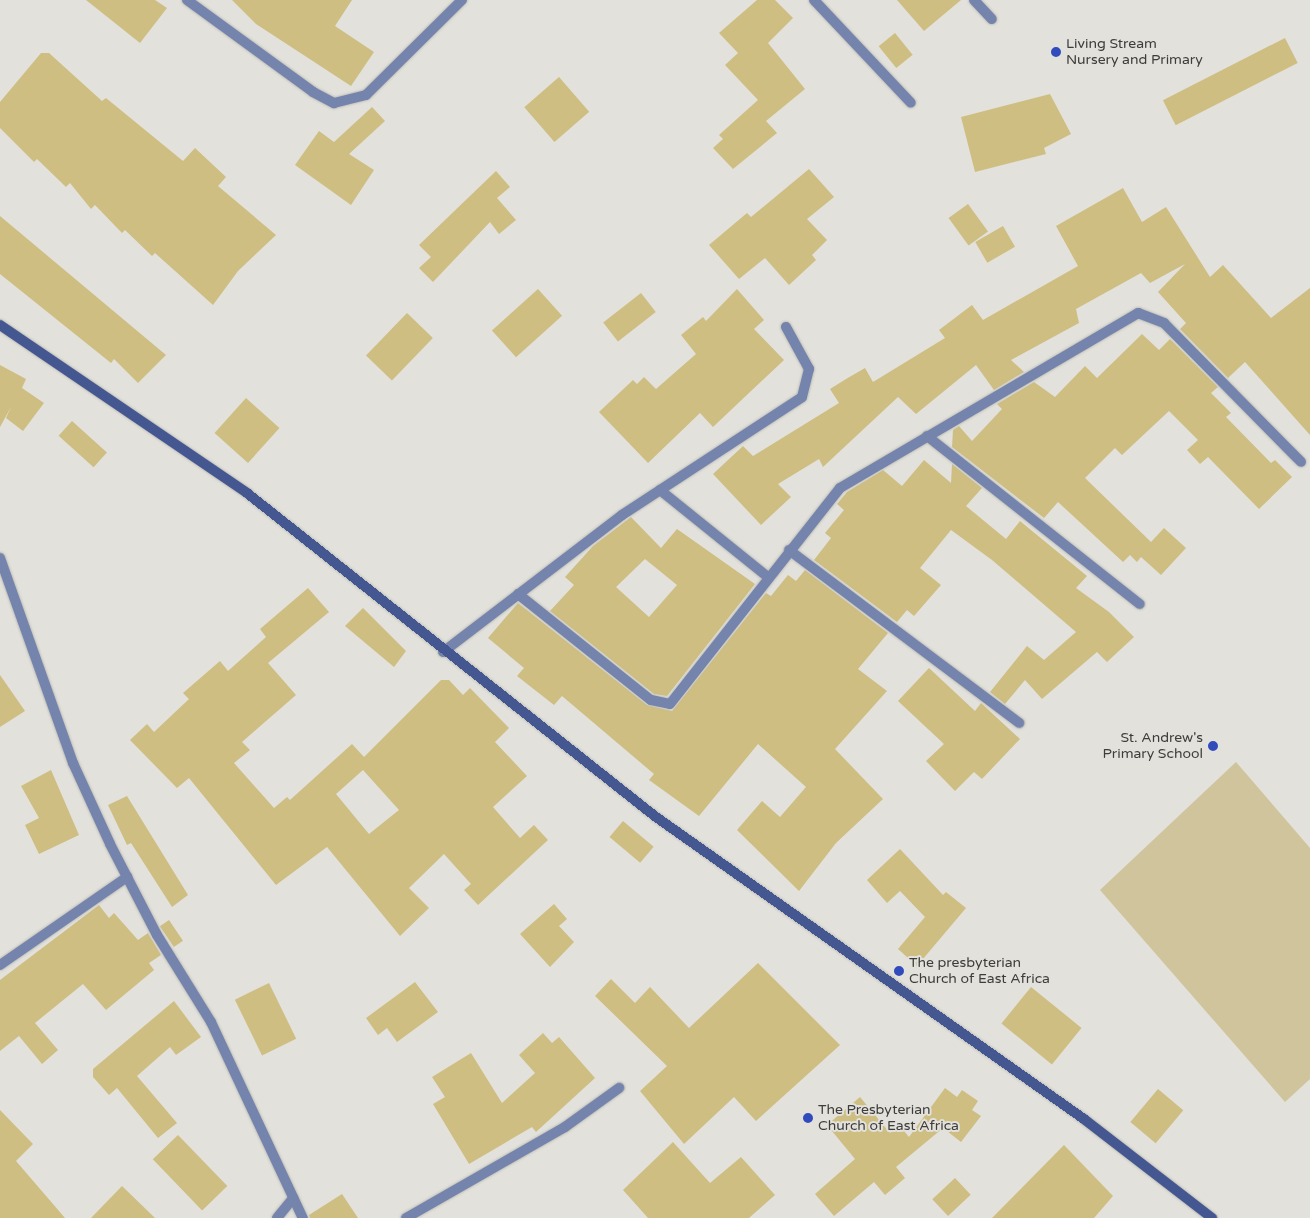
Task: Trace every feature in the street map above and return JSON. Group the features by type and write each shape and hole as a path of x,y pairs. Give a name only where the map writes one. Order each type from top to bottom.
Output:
{"street":[{"path":"188,0 312,92 334,103 366,95 462,0"},
{"path":"814,0 911,103"},
{"path":"974,0 992,19"},
{"path":"518,594 660,705 670,704 684,689 789,550 840,488 1130,316 1145,313 1164,323 1300,462"},
{"path":"0,326 247,493 444,652 656,817 1084,1120 1212,1218"},
{"path":"444,652 518,594 660,490 802,397 809,369 786,327"},
{"path":"927,436 1140,604"},
{"path":"660,490 768,577"},
{"path":"789,550 1019,723"},
{"path":"0,558 73,763 127,877 211,1022 303,1218"},
{"path":"0,965 127,877"},
{"path":"406,1218 565,1127 619,1088"},
{"path":"277,1218 293,1198"}],"shaded area":[{"path":"1236,762 1310,848 1310,1079 1285,1102 1100,890"}],"building":[{"path":"86,0 155,0 167,8 140,43"},
{"path":"232,0 352,0 335,26 374,52 351,86 256,24"},
{"path":"757,0 775,0 793,18 768,43 805,89 766,121 777,133 733,169 713,148 723,139 719,135 758,100 725,65 738,53 719,33"},
{"path":"897,0 961,0 924,31"},
{"path":"895,33 913,55 896,68 879,46"},
{"path":"1285,38 1298,63 1176,125 1163,100"},
{"path":"41,53 49,53 102,101 106,98 183,161 195,148 226,177 218,186 276,235 238,271 213,305 155,253 152,256 125,230 122,233 95,205 91,209 70,183 66,187 37,159 34,162 0,128 0,102"},
{"path":"559,77 589,112 554,142 524,107"},
{"path":"1050,94 1071,134 1044,148 1046,154 975,172 961,117"},
{"path":"372,107 385,121 349,154 374,170 351,205 295,165 319,131 334,142"},
{"path":"809,169 834,197 807,219 827,240 812,255 816,260 789,285 765,258 739,279 709,245 747,213 751,217"},
{"path":"496,171 510,187 497,198 516,220 499,234 490,222 433,282 419,268 431,257 419,245"},
{"path":"1123,188 1142,222 1166,207 1210,277 1223,265 1271,318 1310,288 1310,435 1245,362 1228,378 1180,329 1186,323 1158,292 1185,264 1150,283 1141,273 1076,309 1079,323 1011,360 1024,372 994,390 976,365 916,414 898,397 823,467 819,459 778,484 791,497 761,525 713,474 743,446 753,456 839,403 830,389 846,379 865,368 873,382 945,338 939,330 972,305 983,320 1078,266 1056,226"},
{"path":"968,204 988,232 969,246 949,218"},
{"path":"0,216 166,355 138,383 114,359 111,363 0,274"},
{"path":"1003,226 1015,247 987,263 975,242"},
{"path":"538,289 562,316 516,357 492,330"},
{"path":"737,289 764,320 754,329 784,360 713,427 700,413 648,463 599,412 633,380 637,384 644,377 656,389 696,354 681,335 703,317 706,321"},
{"path":"641,293 656,312 618,341 603,323"},
{"path":"407,313 433,338 392,380 366,355"},
{"path":"1142,334 1159,350 1170,339 1218,387 1211,393 1231,413 1226,417 1271,463 1275,460 1292,477 1259,509 1208,457 1200,464 1187,450 1198,440 1169,411 1122,455 1115,448 1085,478 1151,542 1164,528 1186,548 1161,575 1141,557 1137,562 1130,555 1123,562 1058,502 1044,518 952,447 953,430 959,426 972,441 1002,409 997,404 1034,382 1055,397 1085,366 1097,378"},
{"path":"0,365 26,379 22,388 44,403 23,431 6,418 11,407 0,427"},
{"path":"246,398 279,428 248,463 215,433"},
{"path":"72,421 107,452 94,467 59,436"},
{"path":"924,460 951,483 952,464 982,488 966,506 1006,539 1020,521 1087,576 1076,588 1109,612 1134,637 1107,662 1097,652 1042,699 1025,680 1005,704 990,692 1027,646 1044,660 1076,632 992,560 951,530 920,568 941,585 914,616 907,610 897,622 814,560 831,538 825,533 844,510 837,504 847,492 883,470 902,486"},
{"path":"631,517 661,548 677,529 755,584 667,696 654,694 550,611 574,585 565,577 593,546","holes":["645,559 677,585 649,617 616,587"]},
{"path":"805,570 888,633 858,669 887,691 835,749 883,799 836,843 799,891 737,830 762,801 780,817 806,787 758,744 699,816 649,780 654,774 562,696 554,705 517,676 524,668 488,638 518,603 647,705 672,711 766,593 771,596 788,575 796,581"},
{"path":"308,588 329,612 268,663 296,695 242,742 250,750 234,763 274,808 287,797 290,800 352,744 364,757 441,680 449,680 463,695 470,688 509,728 495,742 527,776 493,807 520,838 534,825 548,840 478,905 464,890 471,884 444,854 409,888 429,908 400,936 327,847 276,885 189,778 177,788 130,740 147,724 154,732 189,699 183,693 220,661 228,671 266,637 260,629","holes":["363,770 399,810 369,834 336,794"]},
{"path":"363,608 406,651 394,667 345,626"},
{"path":"929,668 975,711 981,703 1020,739 982,779 974,772 955,791 926,761 944,744 898,701"},
{"path":"0,675 25,711 0,727"},
{"path":"51,770 79,835 39,854 25,825 39,818 21,786"},
{"path":"127,796 188,895 172,907 131,843 127,845 108,805"},
{"path":"623,821 654,847 640,863 610,837"},
{"path":"900,849 943,895 946,892 966,908 917,966 898,949 925,917 900,891 887,903 867,880"},
{"path":"554,904 567,919 559,926 574,942 550,967 520,934"},
{"path":"99,905 109,918 114,913 138,940 148,933 161,955 149,963 154,970 106,1010 83,984 35,1023 58,1050 42,1064 19,1036 0,1051 0,980"},
{"path":"169,920 183,941 174,947 160,926"},
{"path":"758,963 840,1045 756,1121 734,1097 684,1144 640,1091 667,1066 595,996 611,979 635,1003 650,987 689,1028"},
{"path":"415,982 438,1012 397,1042 387,1028 378,1035 366,1018"},
{"path":"269,983 296,1039 262,1055 235,1000"},
{"path":"1031,987 1082,1028 1052,1064 1001,1024"},
{"path":"174,1001 201,1037 176,1055 170,1047 137,1076 177,1123 158,1138 117,1088 109,1095 93,1077 93,1069"},
{"path":"543,1033 552,1043 559,1037 595,1078 536,1132 532,1127 469,1164 433,1104 445,1097 432,1077 471,1053 502,1103 535,1073 519,1055"},
{"path":"945,1088 957,1097 962,1090 978,1101 972,1110 981,1116 961,1142 943,1128 896,1167 905,1178 885,1195 874,1182 834,1216 815,1194 855,1159 827,1125 860,1097 890,1133 899,1125 909,1137"},
{"path":"1158,1089 1183,1110 1156,1143 1130,1122"},
{"path":"0,1110 33,1144 16,1161 65,1218 0,1218"},
{"path":"178,1135 227,1186 202,1210 153,1159"},
{"path":"673,1142 710,1183 741,1157 775,1195 749,1218 648,1218 623,1190"},
{"path":"1064,1145 1113,1196 1094,1218 992,1218"},
{"path":"955,1178 971,1195 948,1216 932,1199"},
{"path":"122,1186 155,1218 91,1218"},
{"path":"342,1194 358,1218 310,1218 309,1215"}],"place":[{"name":"Living Stream Nursery and Primary","path":"1056,52"},
{"name":"St. Andrew's Primary School","path":"1213,746"},
{"name":"The presbyterian Church of East Africa","path":"899,971"},
{"name":"The Presbyterian Church of East Africa","path":"808,1118"}]}
